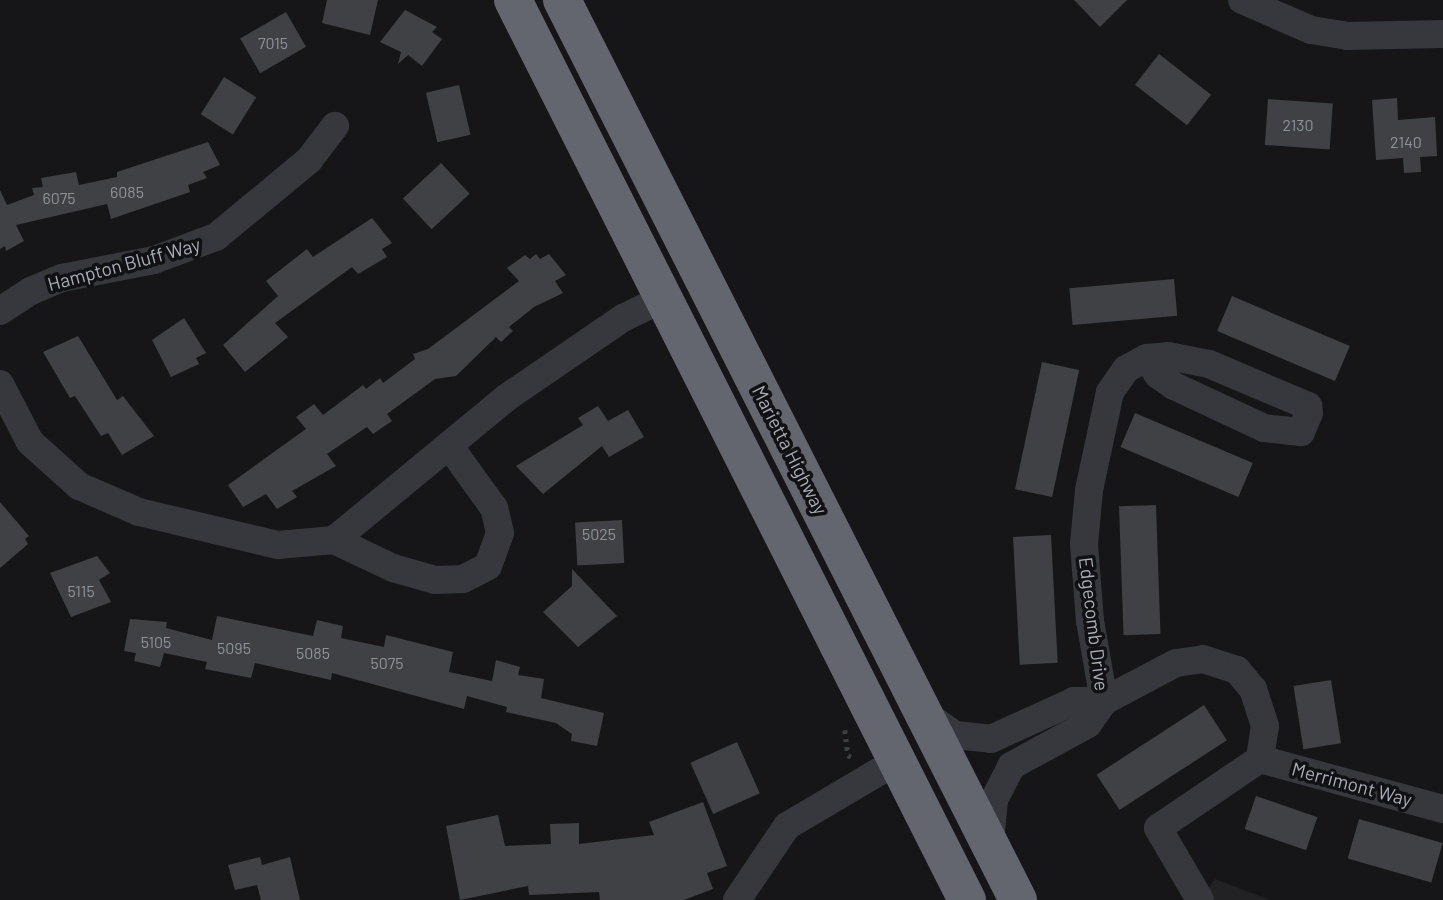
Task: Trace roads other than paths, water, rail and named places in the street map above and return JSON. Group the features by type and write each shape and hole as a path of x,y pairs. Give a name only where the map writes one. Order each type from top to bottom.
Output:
{"highway":[{"path":"513,0 967,900"},
{"name":"Marietta Highway","path":"562,0 1018,900"}],"street":[{"path":"1242,0 1311,30 1347,36 1443,34"},
{"name":"Hampton Bluff Way","path":"0,311 62,278 154,260 216,237 309,160 335,126"},
{"path":"334,540 564,356 664,298"},
{"path":"1168,356 1209,364 1308,406 1307,420 1301,432 1264,428 1174,386 1158,375 1147,358 1168,356"},
{"name":"Edgecomb Drive","path":"1104,701 1085,556 1089,489 1110,392 1126,369 1147,358"},
{"path":"0,384 30,442 79,486 139,512 278,545 334,540 393,568 435,580 463,579 488,566 500,533 494,508 450,447"},
{"path":"990,843 994,800 1011,766 1088,724 1104,701 1175,663 1203,659 1228,665 1253,689 1265,726 1260,759 1158,828 1200,900"},
{"path":"924,713 955,735 984,740 1008,734 1074,701 1104,701"},
{"name":"Merrimont Way","path":"1260,759 1443,809"},
{"path":"739,899 787,826 897,761"}]}
